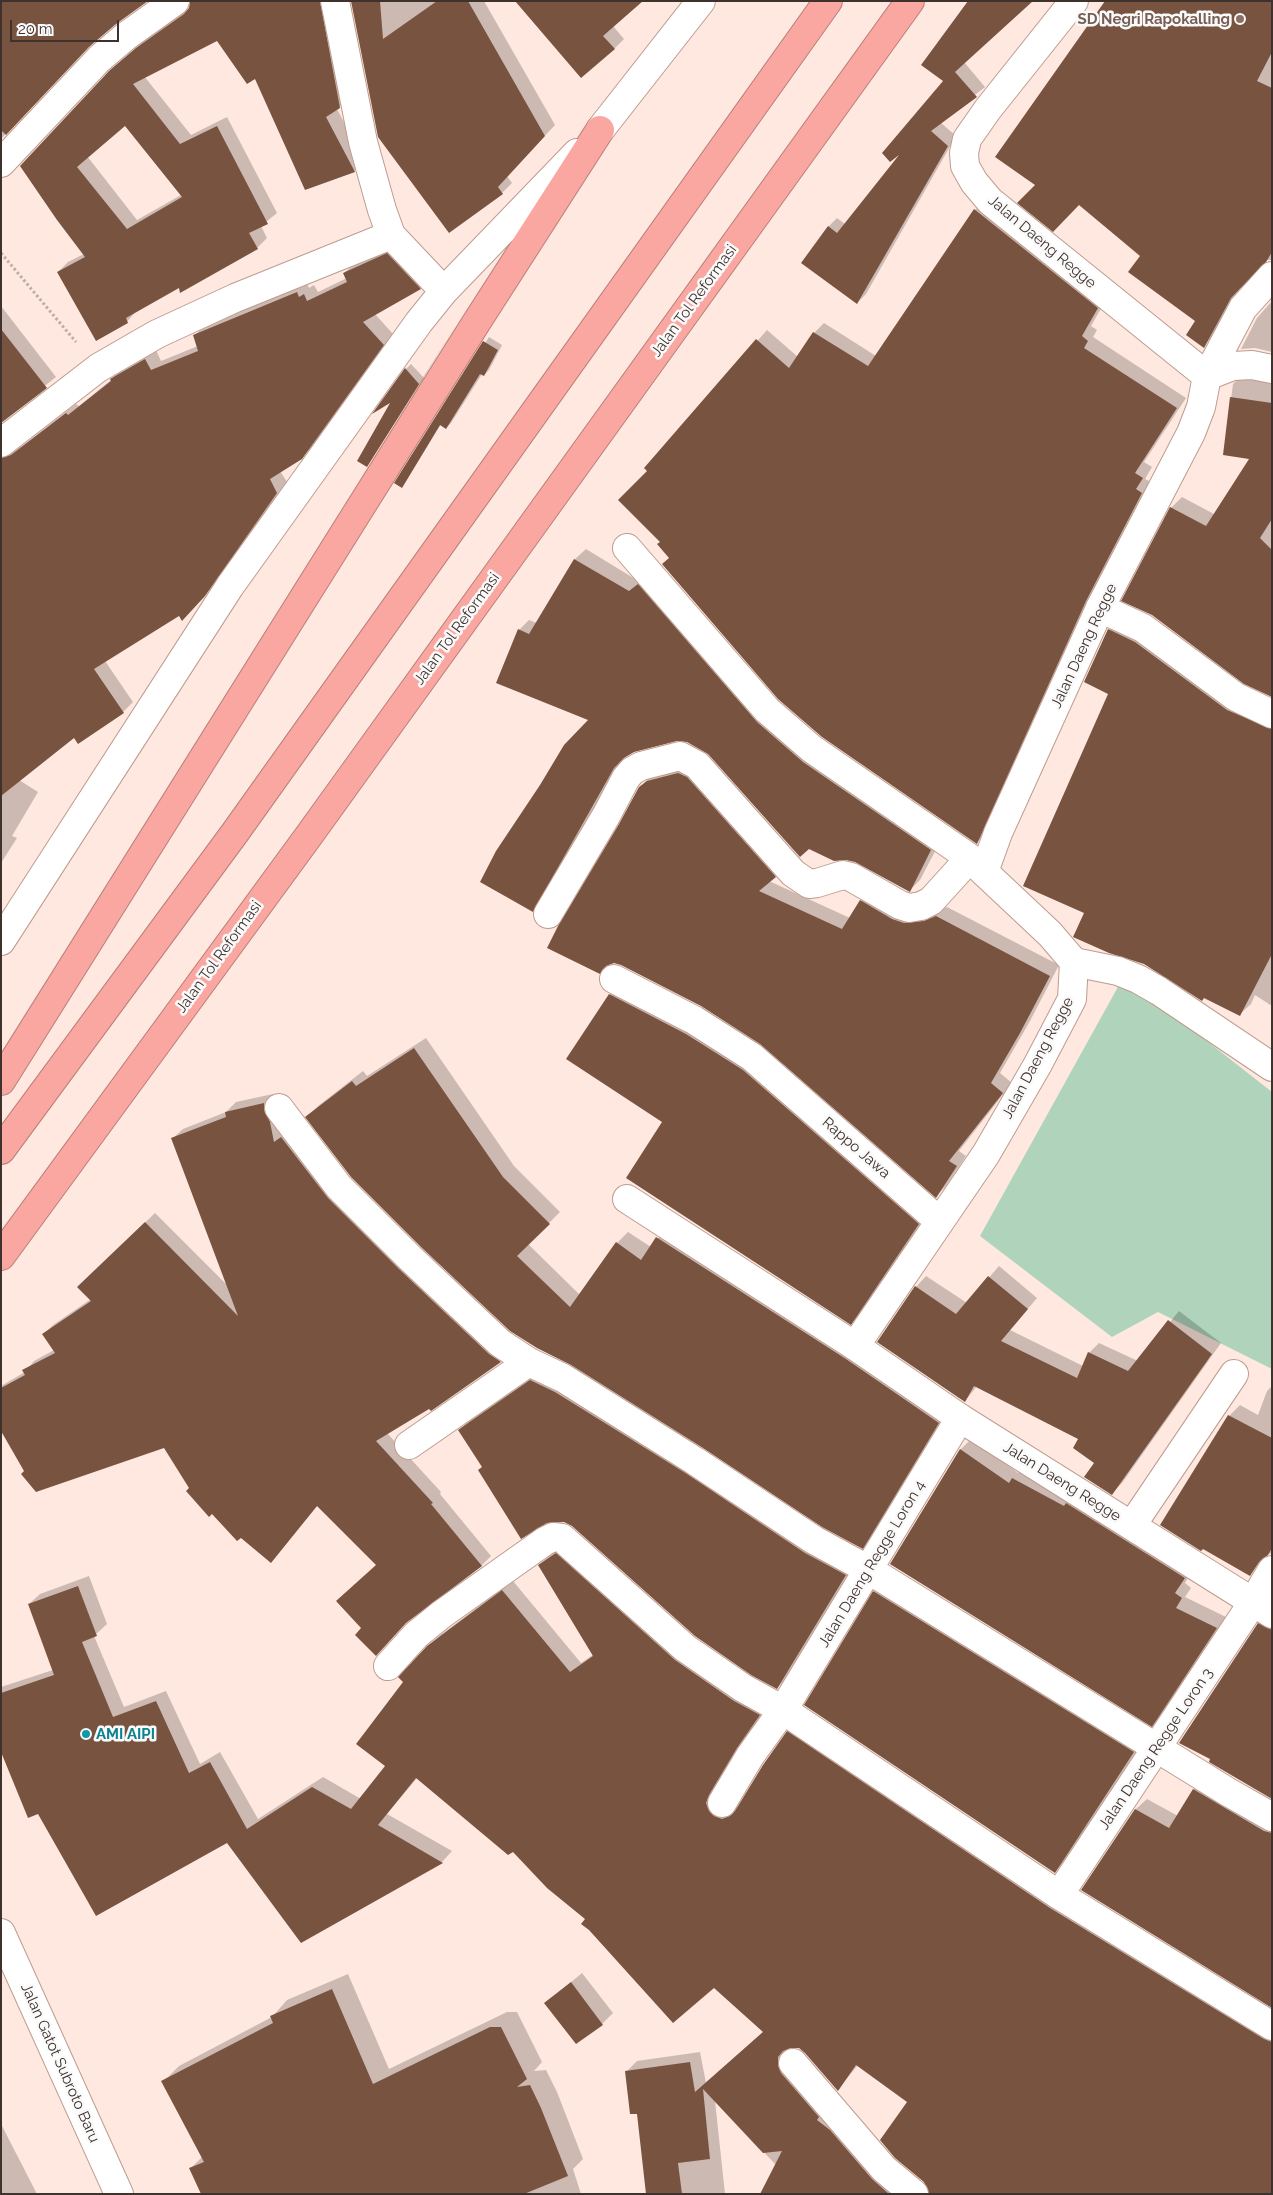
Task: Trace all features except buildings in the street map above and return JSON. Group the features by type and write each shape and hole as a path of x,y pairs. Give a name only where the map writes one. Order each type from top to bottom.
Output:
{"highway":[{"path":"1,1150 234,834 828,1"},
{"name":"Jalan Tol Reformasi","path":"1,1256 310,834 910,1"},
{"path":"1,1081 476,323 600,130"}],"street":[{"path":"1,162 99,59 126,36 175,1"},
{"path":"335,1 363,142 378,199 391,235 444,291"},
{"path":"1,941 230,586 419,322 444,291 600,130 701,1"},
{"name":"Jalan Daeng Regge","path":"977,865 998,833 1100,608 1191,433 1201,407 1207,376 990,201 974,182 965,166 964,153 967,139 988,109 1074,1"},
{"path":"1,443 98,368 157,334 199,314 391,235"},
{"path":"1207,376 1243,308 1272,276"},
{"path":"1207,376 1233,366 1252,365 1272,369"},
{"path":"627,548 767,710 812,749 977,865 1050,934 1074,962 1118,971 1138,979 1272,1067"},
{"path":"1100,608 1143,628 1236,697 1272,714"},
{"path":"548,914 606,816 626,778 632,771 641,766 680,756 697,765 793,873 809,884 842,875 851,877 900,905 909,908 921,906 930,901 977,865"},
{"name":"Jalan Daeng Regge","path":"855,1346 986,1154 1072,999 1074,962"},
{"name":"Rappo Jawa","path":"614,979 694,1020 752,1057 939,1221"},
{"path":"279,1108 339,1187 385,1234 500,1343 529,1362 563,1378 695,1461 814,1540 869,1570 1157,1746 1228,1792 1272,1817"},
{"name":"Jalan Daeng Regge","path":"626,1199 855,1346 960,1418 1262,1608"},
{"path":"409,1445 529,1362"},
{"path":"1132,1526 1234,1374"},
{"name":"Jalan Daeng Regge Loron 4","path":"722,1803 750,1756 783,1710 960,1418"},
{"path":"388,1666 416,1635 442,1614 545,1541 558,1537 572,1545 677,1642 743,1688 783,1710 1059,1895 1272,2026"},
{"name":"Jalan Daeng Regge Loron 3","path":"1059,1895 1157,1746 1262,1608 1272,1570"},
{"name":"Jalan Gatot Subroto Baru","path":"1,1932 119,2194"},
{"path":"793,2063 884,2169 914,2194"}],"path":[{"path":"1,253 98,368"}],"green space":[{"path":"1124,976 1272,1092 1272,1369 1158,1312 1112,1337 980,1236"}],"place":[{"name":"SD Negri Rapokalling","path":"1240,19"},
{"name":"AMI AIPI","path":"86,1734"}]}
